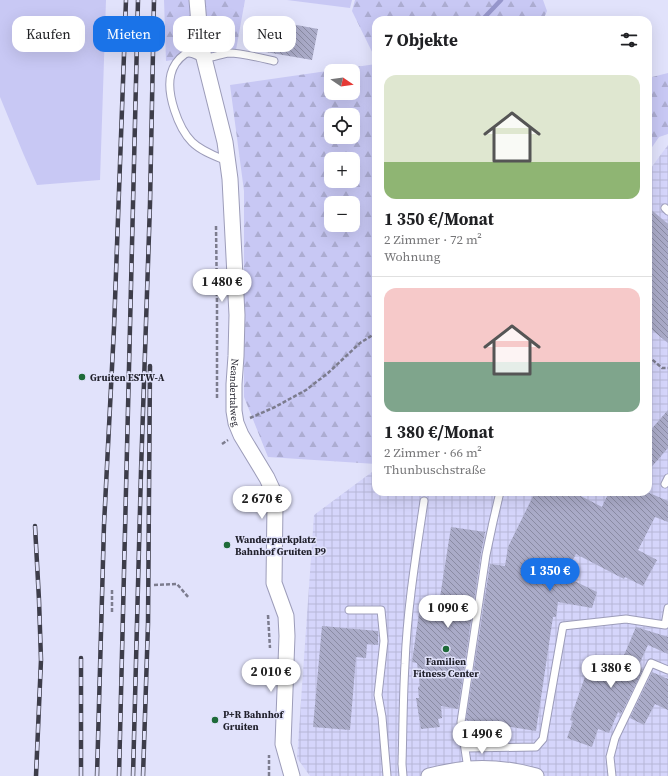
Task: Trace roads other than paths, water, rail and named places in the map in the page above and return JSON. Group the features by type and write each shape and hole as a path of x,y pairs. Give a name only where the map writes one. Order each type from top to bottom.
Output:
{"street":[{"name":"Neandertalweg","path":"197,0 200,36 204,58 221,124 228,161 237,315 234,411 240,435 267,478 273,492 275,504 274,583 286,616 287,636 284,744 292,776"},
{"path":"429,776 468,769 497,769 536,776"}],"lane":[{"path":"228,161 207,152 192,142 181,127 175,113 170,89 171,74 176,62 186,54 193,53 204,58 228,53 274,61"},
{"path":"468,769 461,722 486,555 499,496"},
{"path":"403,776 402,764 405,664 413,576 424,501"},
{"path":"465,748 536,747 543,740 563,626 626,619 665,625 668,608"},
{"path":"349,610 381,610 384,641 378,695 382,717 388,776"},
{"path":"612,776 610,757 616,738 651,663 668,670"}],"waterway":[{"path":"486,16 501,0"}],"railway":[{"path":"97,776 104,525 114,328 126,0"},
{"path":"119,776 138,0"},
{"path":"133,776 150,204 154,0"},
{"path":"143,776 148,624 150,366"},
{"path":"35,526 41,660 36,776"},
{"path":"81,658 81,776"}],"place":[{"name":"Gruiten ESTW-A","path":"82,377"},
{"name":"Wanderparkplatz Bahnhof Gruiten P9","path":"227,545"},
{"name":"Familien Fitness Center","path":"446,649"},
{"name":"P+R Bahnhof Gruiten","path":"215,720"}]}
